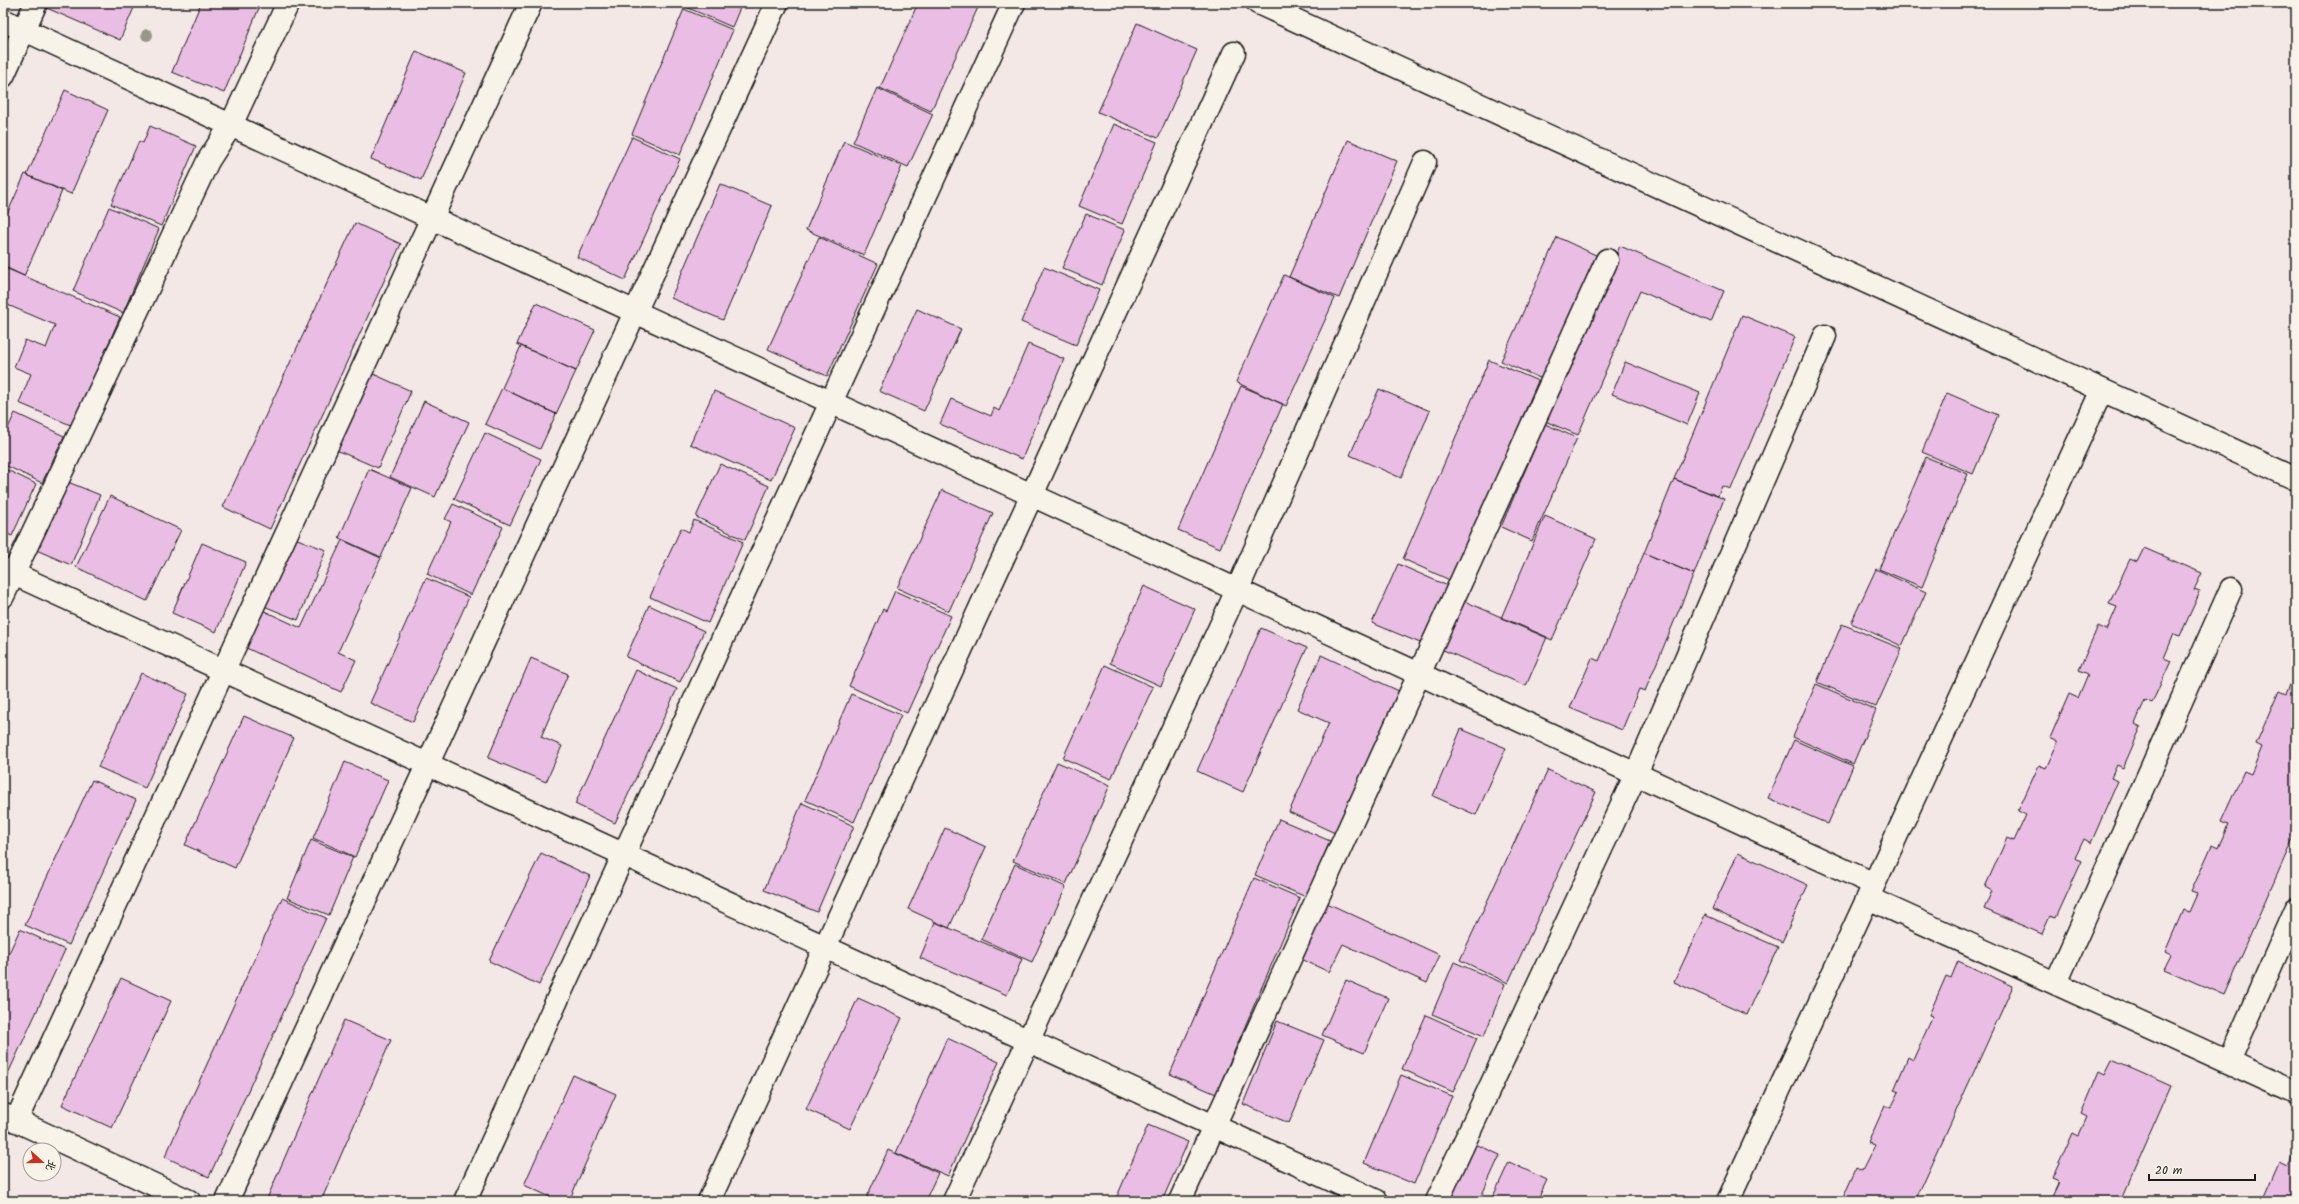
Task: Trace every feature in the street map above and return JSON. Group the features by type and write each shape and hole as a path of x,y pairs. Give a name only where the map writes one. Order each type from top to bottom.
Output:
{"street":[{"path":"3,76 36,3"},
{"path":"3,596 8,571 208,161 231,125 288,3"},
{"path":"188,1201 10,1118 224,670 531,3"},
{"path":"228,1201 777,3"},
{"path":"465,1201 1014,3"},
{"path":"1258,3 2296,479"},
{"path":"3,20 1636,774 2056,983 2296,1093"},
{"path":"709,1201 1234,53"},
{"path":"954,1201 1237,590 1425,162"},
{"path":"1180,1201 1607,260"},
{"path":"1437,1201 1636,774 1825,336"},
{"path":"1728,1201 2102,390"},
{"path":"8,571 1377,1201"},
{"path":"2056,983 2231,589"},
{"path":"2229,1061 2296,909"}],"building":[{"path":"43,3 136,3 120,40 42,6"},
{"path":"201,3 261,3 224,93 172,72"},
{"path":"687,3 742,3 732,27 686,7"},
{"path":"918,3 980,3 931,111 880,88"},
{"path":"684,9 733,30 680,155 632,134"},
{"path":"1137,23 1197,50 1158,138 1098,112"},
{"path":"416,51 466,73 421,180 371,159"},
{"path":"877,88 933,114 908,167 853,142"},
{"path":"65,90 108,110 71,194 27,175"},
{"path":"1114,124 1157,142 1122,224 1079,206"},
{"path":"150,126 196,146 161,226 111,204 139,141 143,143"},
{"path":"632,137 680,159 625,280 577,257"},
{"path":"1348,140 1397,161 1339,298 1289,277"},
{"path":"844,141 902,166 864,255 806,230"},
{"path":"25,174 62,191 24,276 3,266 3,223"},
{"path":"720,184 772,206 723,320 671,298"},
{"path":"109,207 159,229 123,313 73,291"},
{"path":"1086,214 1125,230 1102,285 1062,268"},
{"path":"355,223 401,244 270,529 223,507"},
{"path":"819,237 878,264 827,376 768,349"},
{"path":"1557,237 1598,256 1542,379 1501,361"},
{"path":"1620,246 1724,291 1711,322 1640,291 1578,435 1545,421"},
{"path":"3,267 120,317 73,426 19,403 31,374 14,367 25,340 46,348 55,325 3,303"},
{"path":"1044,267 1099,290 1076,345 1021,322"},
{"path":"1284,275 1335,298 1286,406 1236,382"},
{"path":"536,303 595,330 576,371 517,344"},
{"path":"917,309 961,329 924,411 879,391"},
{"path":"1742,315 1795,337 1731,489 1722,486 1718,496 1674,479"},
{"path":"1028,344 1064,359 1022,459 940,424 951,399 991,416 994,408 999,411"},
{"path":"521,346 576,371 556,414 502,388"},
{"path":"1489,360 1538,381 1452,581 1403,559"},
{"path":"1625,362 1700,393 1687,425 1612,394"},
{"path":"369,372 411,391 378,468 336,450"},
{"path":"1241,386 1283,404 1220,548 1178,530"},
{"path":"502,388 556,414 540,449 485,424"},
{"path":"1379,389 1430,411 1401,478 1350,455"},
{"path":"714,391 795,428 771,480 690,444"},
{"path":"1947,393 1998,415 1973,474 1922,452"},
{"path":"424,401 469,422 435,497 390,477"},
{"path":"15,413 64,436 42,483 3,464 3,439"},
{"path":"1545,424 1577,438 1532,541 1501,527"},
{"path":"485,433 541,459 510,525 454,499"},
{"path":"1926,457 1968,474 1922,587 1879,569"},
{"path":"720,464 769,486 745,540 696,517"},
{"path":"3,468 36,484 12,536 3,532"},
{"path":"369,469 412,488 381,557 339,538"},
{"path":"1674,479 1724,499 1694,574 1644,553"},
{"path":"63,480 100,495 71,565 34,549"},
{"path":"942,490 993,513 949,611 897,588"},
{"path":"110,496 181,530 147,601 76,567"},
{"path":"453,504 503,527 471,595 427,574 451,522 445,519"},
{"path":"1545,516 1596,539 1552,640 1501,618"},
{"path":"694,520 743,542 708,623 650,597 681,528 689,532"},
{"path":"292,537 326,550 298,620 264,606"},
{"path":"342,540 381,558 338,652 356,660 341,692 242,646 260,609 301,628"},
{"path":"202,543 246,562 216,632 172,613"},
{"path":"2144,548 2202,573 2194,590 2200,592 2180,636 2174,634 2164,658 2171,661 2152,703 2145,700 2135,724 2141,727 2123,768 2117,765 2111,778 2118,781 2091,843 2084,839 2075,858 2082,861 2056,918 2050,916 2042,934 1984,909 1992,891 1985,887 2007,838 2014,841 2026,815 2018,811 2039,765 2046,768 2058,742 2050,738 2069,694 2078,698 2088,674 2079,670 2098,626 2107,630 2117,607 2109,604 2130,559 2137,562"},
{"path":"1644,553 1694,574 1645,691 1639,689 1622,730 1570,708 1592,658 1599,661"},
{"path":"1398,564 1450,587 1425,645 1372,623"},
{"path":"1876,569 1926,592 1902,646 1851,623"},
{"path":"426,578 469,597 413,722 370,703"},
{"path":"1144,586 1195,609 1161,686 1110,663"},
{"path":"895,591 951,616 907,713 849,686 883,609 886,611"},
{"path":"1462,600 1547,637 1526,686 1441,649"},
{"path":"649,605 704,631 680,682 626,657"},
{"path":"1842,624 1902,649 1876,707 1817,682"},
{"path":"1261,628 1307,648 1243,792 1197,771"},
{"path":"1321,655 1399,691 1335,833 1289,812 1329,723 1297,709"},
{"path":"2296,656 2296,671 2291,668"},
{"path":"531,658 568,674 541,737 562,746 546,782 488,758"},
{"path":"1105,665 1153,687 1111,779 1063,758"},
{"path":"636,670 677,689 615,823 575,804"},
{"path":"2296,671 2296,832 2224,995 2164,969 2171,955 2165,952 2183,910 2189,912 2197,894 2191,892 2212,845 2218,848 2228,825 2221,822 2244,771 2251,774 2262,747 2256,744 2279,691 2286,694"},
{"path":"141,673 188,694 145,788 98,767"},
{"path":"1816,684 1876,710 1853,764 1793,737"},
{"path":"851,694 901,715 854,822 805,800"},
{"path":"244,716 294,738 235,868 185,845"},
{"path":"1461,729 1506,748 1476,815 1433,796"},
{"path":"1794,740 1853,766 1828,824 1768,798"},
{"path":"345,762 388,780 355,857 313,838"},
{"path":"1057,762 1110,785 1066,884 1013,861"},
{"path":"1548,770 1596,792 1508,983 1460,960"},
{"path":"92,780 136,800 69,945 25,925"},
{"path":"802,803 854,826 817,912 764,890"},
{"path":"1279,819 1330,841 1306,897 1255,875"},
{"path":"945,828 986,847 949,928 908,909"},
{"path":"311,840 353,857 329,915 287,898"},
{"path":"541,853 590,876 539,985 489,961"},
{"path":"1738,853 1808,885 1782,942 1712,909"},
{"path":"1015,864 1066,887 1032,962 981,939"},
{"path":"1254,878 1300,898 1216,1094 1170,1074"},
{"path":"282,898 326,918 209,1177 165,1157"},
{"path":"1327,903 1440,955 1427,983 1343,944 1329,972 1301,959"},
{"path":"1705,915 1778,947 1747,1015 1674,982"},
{"path":"935,922 1022,959 1007,995 920,958"},
{"path":"20,929 65,950 6,1078 3,1076 3,966"},
{"path":"1958,961 2013,986 1915,1201 1841,1201 1856,1168 1862,1171 1875,1145 1868,1143 1885,1105 1891,1108 1899,1092 1894,1090 1908,1057 1913,1060 1933,1016 1929,1015 1946,976 1951,978"},
{"path":"1454,962 1505,984 1484,1036 1432,1014"},
{"path":"121,978 171,1001 112,1128 62,1105"},
{"path":"1346,980 1388,998 1364,1053 1322,1035"},
{"path":"858,998 902,1018 850,1129 806,1109"},
{"path":"1426,1015 1477,1038 1453,1092 1402,1069"},
{"path":"344,1020 391,1040 321,1201 266,1201"},
{"path":"1277,1021 1324,1040 1289,1123 1243,1104"},
{"path":"947,1038 999,1062 948,1176 896,1153"},
{"path":"2112,1060 2171,1086 2121,1201 2050,1201 2059,1182 2052,1179 2073,1132 2079,1135 2087,1117 2081,1114 2099,1071 2105,1074"},
{"path":"573,1075 616,1094 569,1201 559,1201 524,1185"},
{"path":"1401,1075 1452,1096 1414,1184 1364,1163"},
{"path":"1148,1125 1188,1142 1162,1201 1115,1201"},
{"path":"1460,1137 1500,1155 1479,1201 1447,1201"},
{"path":"2296,1149 2296,1201 2263,1201 2280,1162 2288,1166"},
{"path":"888,1150 938,1173 925,1201 865,1201"},
{"path":"1509,1162 1547,1180 1537,1201 1491,1201"}]}
